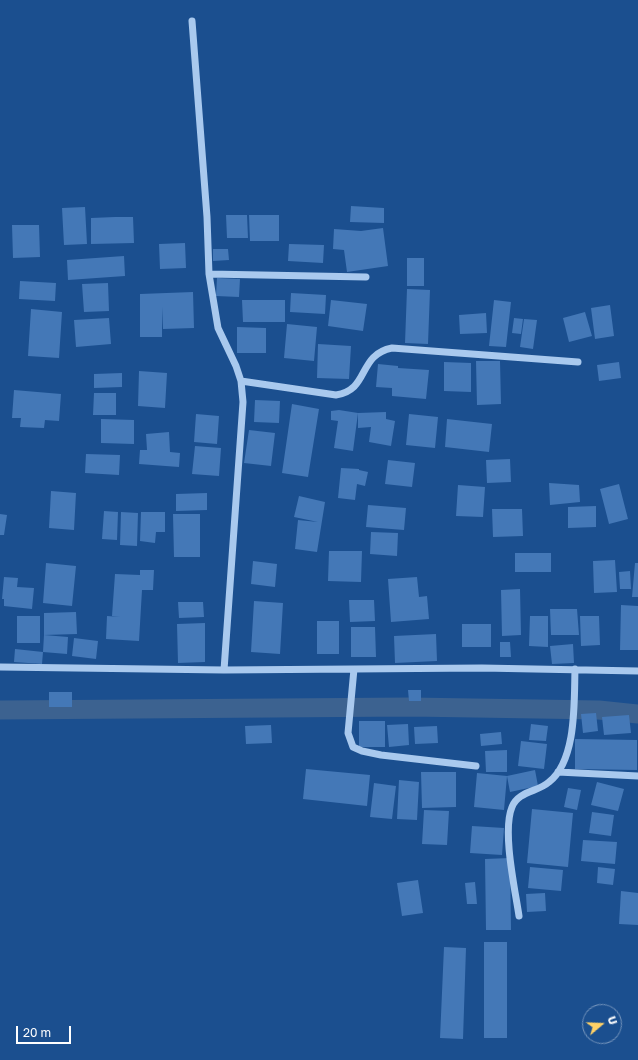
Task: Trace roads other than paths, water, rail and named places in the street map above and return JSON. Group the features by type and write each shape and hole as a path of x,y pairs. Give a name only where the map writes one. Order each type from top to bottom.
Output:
{"street":[{"path":"192,21 207,217 209,274 218,328 236,366 241,381 243,402 224,670"},
{"path":"209,274 366,277"},
{"path":"241,381 336,395 345,394 357,385 369,361 384,350 392,348 578,362"},
{"path":"0,667 224,670 482,668 638,671"},
{"path":"354,669 349,737 353,747 381,755 476,766"},
{"path":"519,916 510,852 509,822 511,809 514,802 520,797 548,783 558,772 570,742 574,720 575,669"},
{"path":"558,772 638,776"}],"waterway":[{"path":"0,710 411,707 599,710 638,714"}]}
